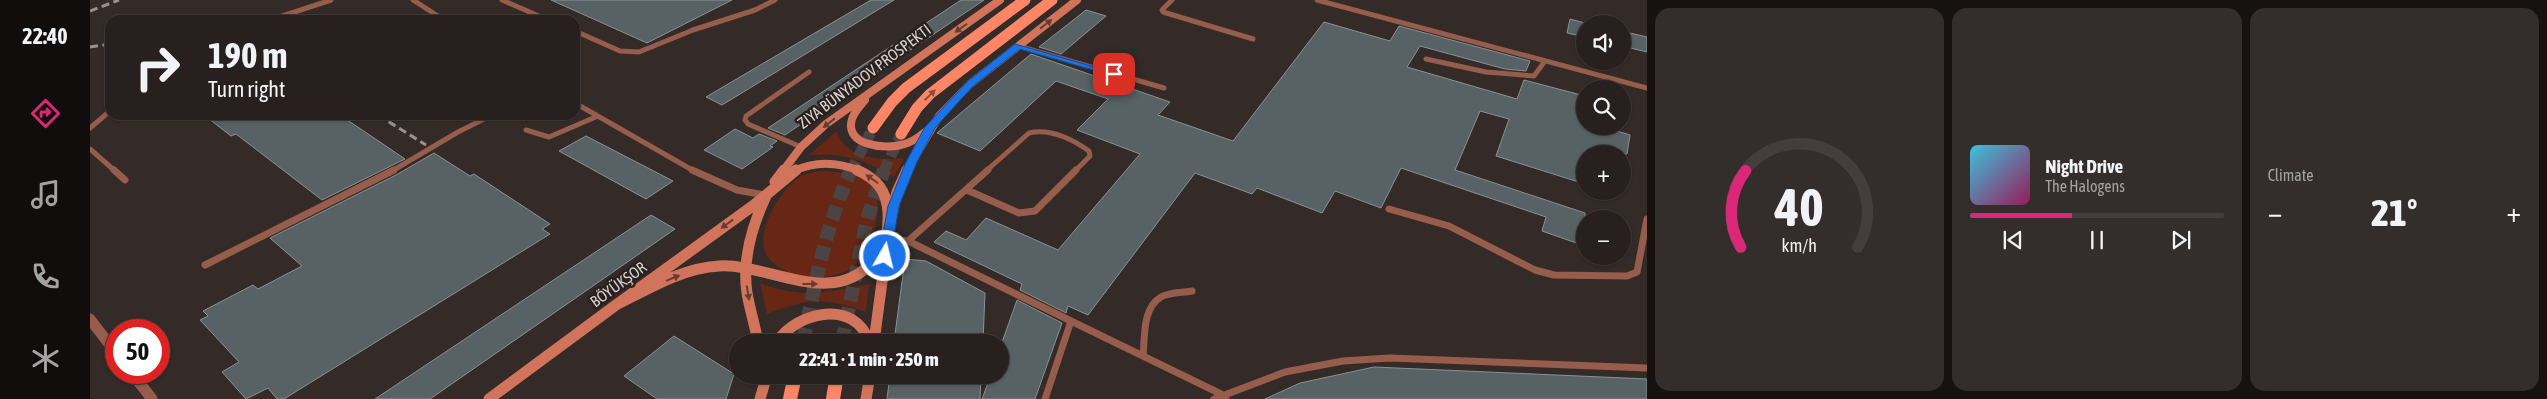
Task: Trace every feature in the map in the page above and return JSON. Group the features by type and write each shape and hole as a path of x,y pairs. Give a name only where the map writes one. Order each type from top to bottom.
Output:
{"main road":[{"name":"ZIYA BÜNYADOV PROSPEKTI","path":"756,334 746,286 746,268 752,233 766,195 801,147 826,124 1000,0"},
{"name":"ZIYA BÜNYADOV PROSPEKTI","path":"873,128 892,102 906,88 1025,0"},
{"path":"901,134 917,108 930,94 1052,0"},
{"path":"871,91 852,118 852,131 860,140 879,146 900,146 918,139 970,84 1077,0"},
{"path":"875,334 888,239 897,192 930,127"},
{"path":"613,307 648,289 691,271 718,266 746,268 802,284 833,282 864,271 878,255 888,239 888,205 882,186 865,174 846,166 825,163 805,167 784,178 766,195"},
{"name":"BÖYÜKŞOR","path":"490,399 766,195"},
{"path":"782,334 794,323 822,314 847,318 865,329 867,334"},
{"path":"760,399 763,384"},
{"path":"790,399 794,384"},
{"path":"833,399 836,384"},
{"path":"866,399 868,384"}],"street":[{"path":"90,319 105,339"},
{"path":"140,384 152,399"}],"lane":[{"path":"285,15 331,0"},
{"path":"413,0 436,15"},
{"path":"502,0 536,15"},
{"path":"580,33 620,51 639,52 693,30 755,10 776,0"},
{"path":"1172,0 1162,10 1163,12 1253,39"},
{"path":"1317,0 1647,88"},
{"path":"1018,46 1164,88"},
{"path":"1426,59 1486,72 1534,76 1545,61"},
{"path":"801,147 748,124 745,120 746,116 809,72"},
{"path":"580,105 731,189 751,194 766,195"},
{"path":"90,128 105,115"},
{"path":"526,130 549,137 598,116"},
{"path":"205,265 414,160 458,132 482,120"},
{"path":"908,241 1029,133 1036,130 1045,131 1089,151 1090,156 1035,212 1019,213 967,190"},
{"path":"90,149 125,180"},
{"path":"1389,209 1449,226 1535,270 1554,275 1627,276 1637,272 1647,219"},
{"path":"888,239 908,241 1143,356 1221,397 1285,372 1352,360 1390,358 1647,368"},
{"path":"1143,356 1148,313 1155,302 1162,296 1192,291"},
{"path":"1045,399 1071,322"}],"shaded area":[{"path":"837,131 847,147 864,156 885,159 904,158 894,177 853,158 833,155 809,155"},
{"path":"823,171 859,177 873,188 877,197 878,209 873,236 862,258 845,271 822,277 808,277 790,273 779,267 766,254 763,245 767,223 777,202 791,184 804,175"},
{"path":"760,283 788,291 802,292 827,291 869,284 866,312 839,304 816,301 794,305 767,314"}],"building":[{"path":"551,0 732,0 647,43"},
{"path":"871,0 894,0 722,105 706,97"},
{"path":"961,0 984,0 785,135 768,128"},
{"path":"1086,10 1106,16 1061,54 1039,47"},
{"path":"1570,19 1576,21 1576,35 1567,33"},
{"path":"1324,22 1390,41 1399,26 1530,61 1526,71 1505,69 1420,46 1407,67 1517,99 1524,80 1576,94 1576,135 1630,135 1628,145 1576,145 1576,181 1496,156 1509,119 1480,111 1455,170 1576,210 1576,243 1542,231 1546,217 1401,168 1381,208 1335,191 1322,213 1257,188 1252,194 1195,173 1088,315 1068,306 1066,313 1020,290 1022,284 934,242 946,231 966,240 986,218 1058,250 1140,154 1077,130 1108,99 1056,81 980,151 937,133 1031,54 1170,102 1158,115 1233,141"},
{"path":"1631,33 1647,37 1647,52 1631,48"},
{"path":"210,120 347,120 405,159 322,200 236,134 231,136"},
{"path":"735,129 753,138 759,134 777,141 770,146 773,147 742,169 704,150"},
{"path":"586,136 673,181 646,199 559,151"},
{"path":"434,153 470,176 474,174 550,224 542,229 550,234 284,399 277,399 268,388 246,399 222,372 239,362 200,320 208,316 203,311 253,285 258,289 302,266 270,238 396,175"},
{"path":"651,215 675,229 430,399 375,399"},
{"path":"905,259 926,261 985,293 983,334 895,334"},
{"path":"1017,300 1062,323 1035,399 982,399 988,384 1009,384 1009,334 1005,334"},
{"path":"674,336 729,371 729,384 731,384 726,399 657,399 624,376"},
{"path":"1374,367 1647,379 1647,399 1265,399 1300,383"},
{"path":"889,384 981,384 980,399 887,399"}],"tunnel":[{"path":"851,171 873,128"},
{"path":"884,171 901,134"},
{"path":"805,334 828,233 851,170"},
{"path":"844,334 867,219 884,170"}],"railway":[{"path":"90,11 119,0"},
{"path":"90,47 105,45"},
{"path":"386,120 426,145"}],"route":[{"path":"885,256 897,192 918,148 930,127 970,84 1018,46 1114,74"}]}
